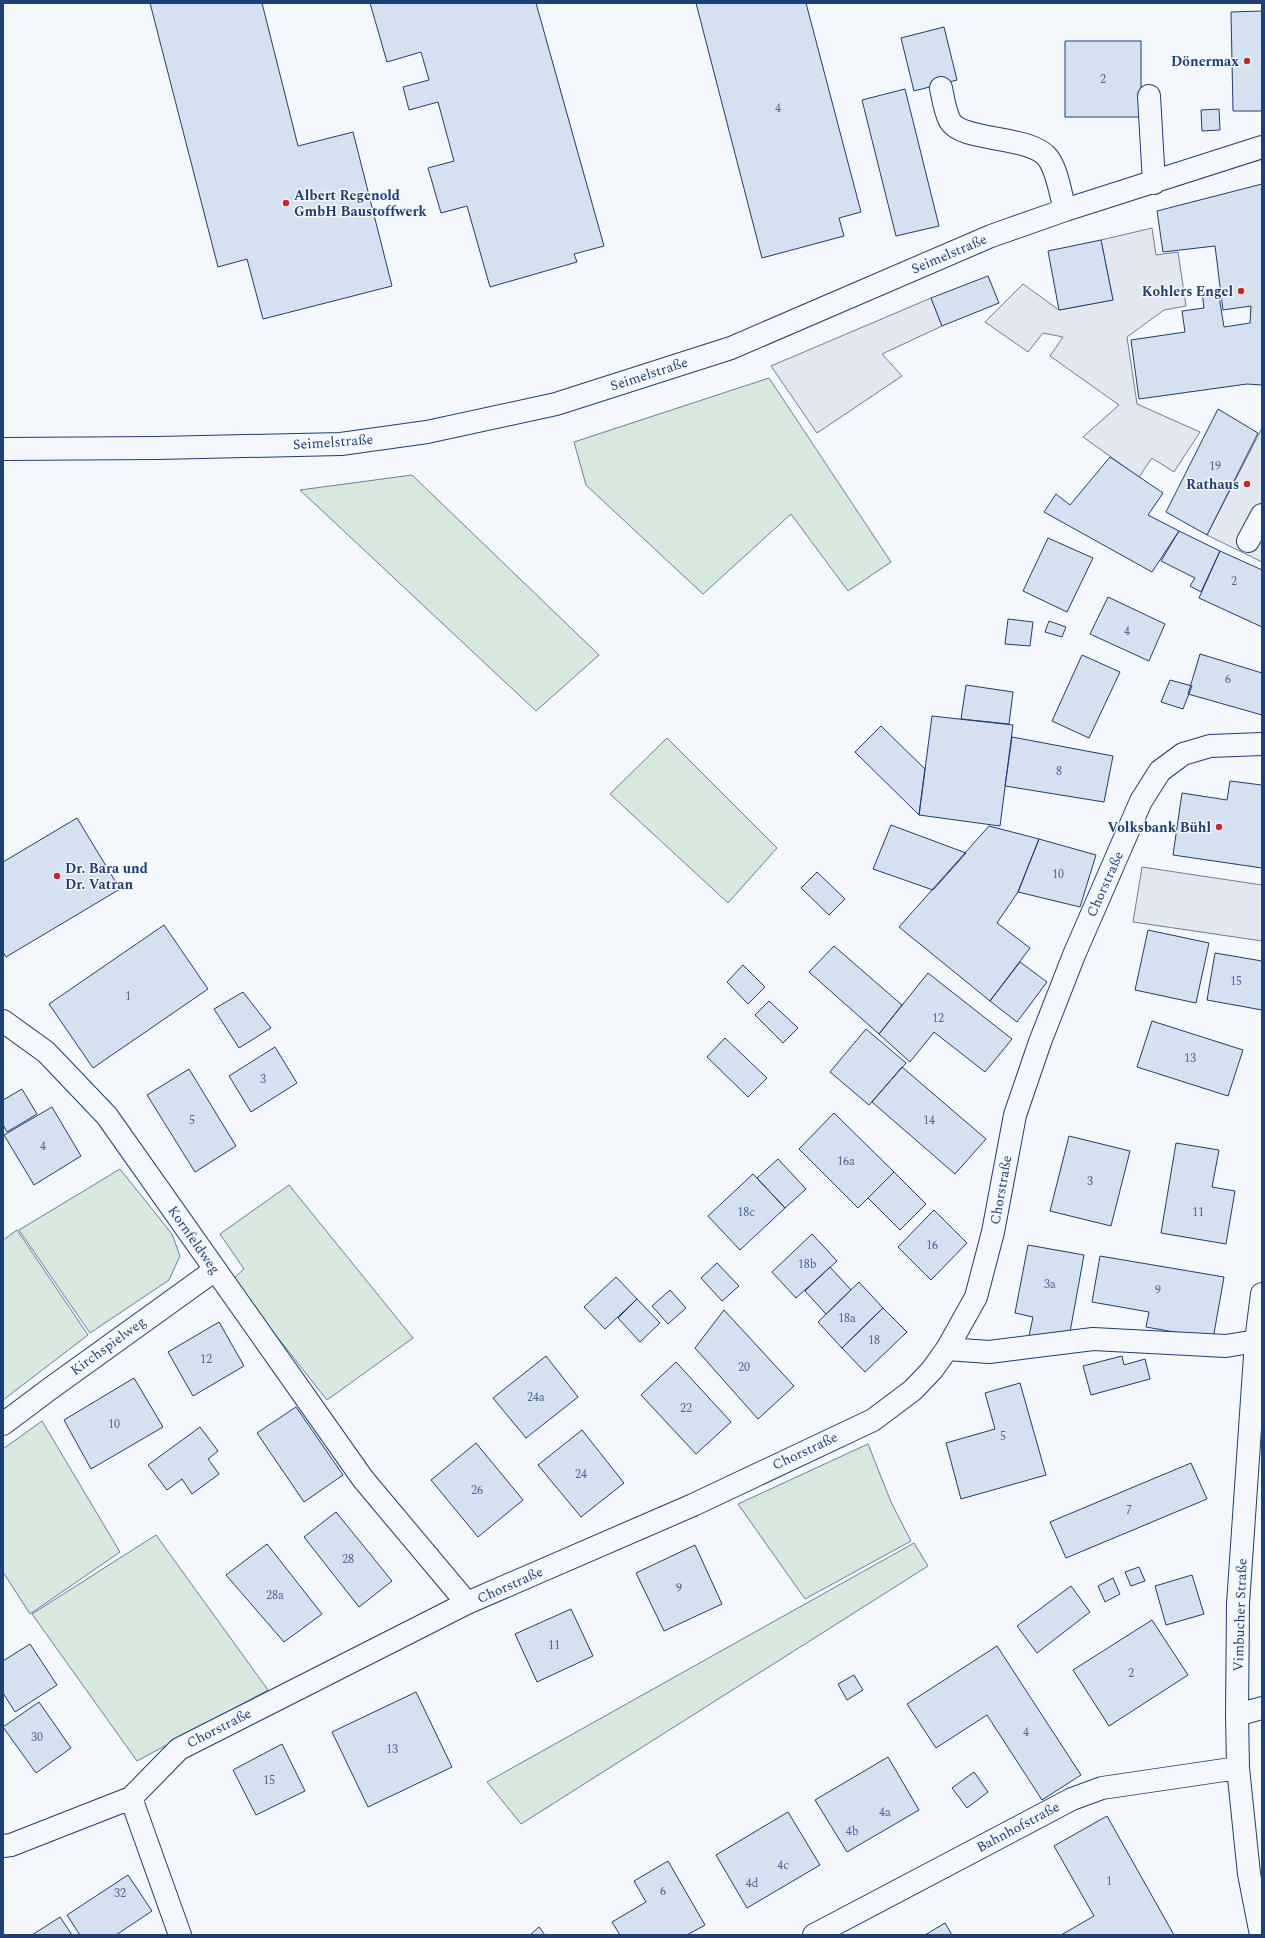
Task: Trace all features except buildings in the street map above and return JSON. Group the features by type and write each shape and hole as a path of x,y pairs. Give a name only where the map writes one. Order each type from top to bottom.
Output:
{"street":[{"path":"940,88 950,121 964,132 1010,141 1032,148 1047,156 1055,172 1065,210"},
{"path":"1149,96 1154,183"},
{"name":"Seimelstraße","path":"3,449 158,448 341,444 427,432 556,404 732,348 991,236 1065,210 1262,148"},
{"path":"1248,541 1262,515"},
{"name":"Chorstraße","path":"131,1798 179,1749 467,1604 693,1505 873,1420 913,1390 932,1370 947,1349 976,1297 993,1232 1015,1115 1040,1042 1074,955 1141,801 1160,771 1183,754 1210,746 1262,744"},
{"name":"Kornfeldweg","path":"3,1021 46,1052 107,1116 363,1478 467,1604"},
{"name":"Kirchspielweg","path":"3,1424 57,1383 215,1270"},
{"name":"Vimbucher Straße","path":"1261,1935 1249,1874 1238,1768 1237,1715 1238,1604 1262,1294"},
{"path":"947,1349 989,1352 1093,1340 1226,1346 1259,1340"},
{"path":"1237,1715 1262,1708"},
{"name":"Bahnhofstraße","path":"822,1933 1072,1799 1102,1788 1238,1768"},
{"path":"3,1846 11,1845 131,1798 180,1935"}],"shaded area":[{"path":"1152,228 1156,255 1178,252 1186,306 1164,310 1127,337 1137,404 1200,432 1174,472 1152,458 1139,477 1083,437 1119,405 1050,356 1063,337 1043,333 1028,352 985,322 1023,284 1059,310 1113,300 1101,240"},
{"path":"931,298 942,326 882,354 902,376 817,433 771,366"},
{"path":"769,378 891,562 848,591 791,514 703,594 586,485 574,442"},
{"name":"Rathaus","path":"1262,428 1262,562 1207,535"},
{"path":"412,475 599,655 536,711 300,490"},
{"path":"667,738 777,848 728,903 610,794"},
{"path":"1142,867 1262,885 1262,941 1133,922"},
{"path":"120,1169 172,1234 180,1256 169,1280 90,1333 19,1230"},
{"path":"289,1185 413,1338 327,1400 232,1280 244,1269 220,1234"},
{"path":"17,1230 88,1335 3,1400 3,1240"},
{"path":"42,1421 120,1552 30,1614 3,1572 3,1449"},
{"path":"868,1444 891,1502 911,1541 805,1599 738,1504"},
{"path":"156,1535 268,1690 137,1761 32,1614"},
{"path":"914,1543 928,1566 521,1824 487,1782"}],"place":[{"name":"Dönermax","path":"1247,61"},
{"name":"Albert Regenold GmbH Baustoffwerk","path":"286,203"},
{"name":"Kohlers Engel","path":"1241,291"},
{"name":"Rathaus","path":"1247,484"},
{"name":"Volksbank Bühl","path":"1219,827"},
{"name":"Dr. Bara und Dr. Vatran","path":"57,876"}]}
